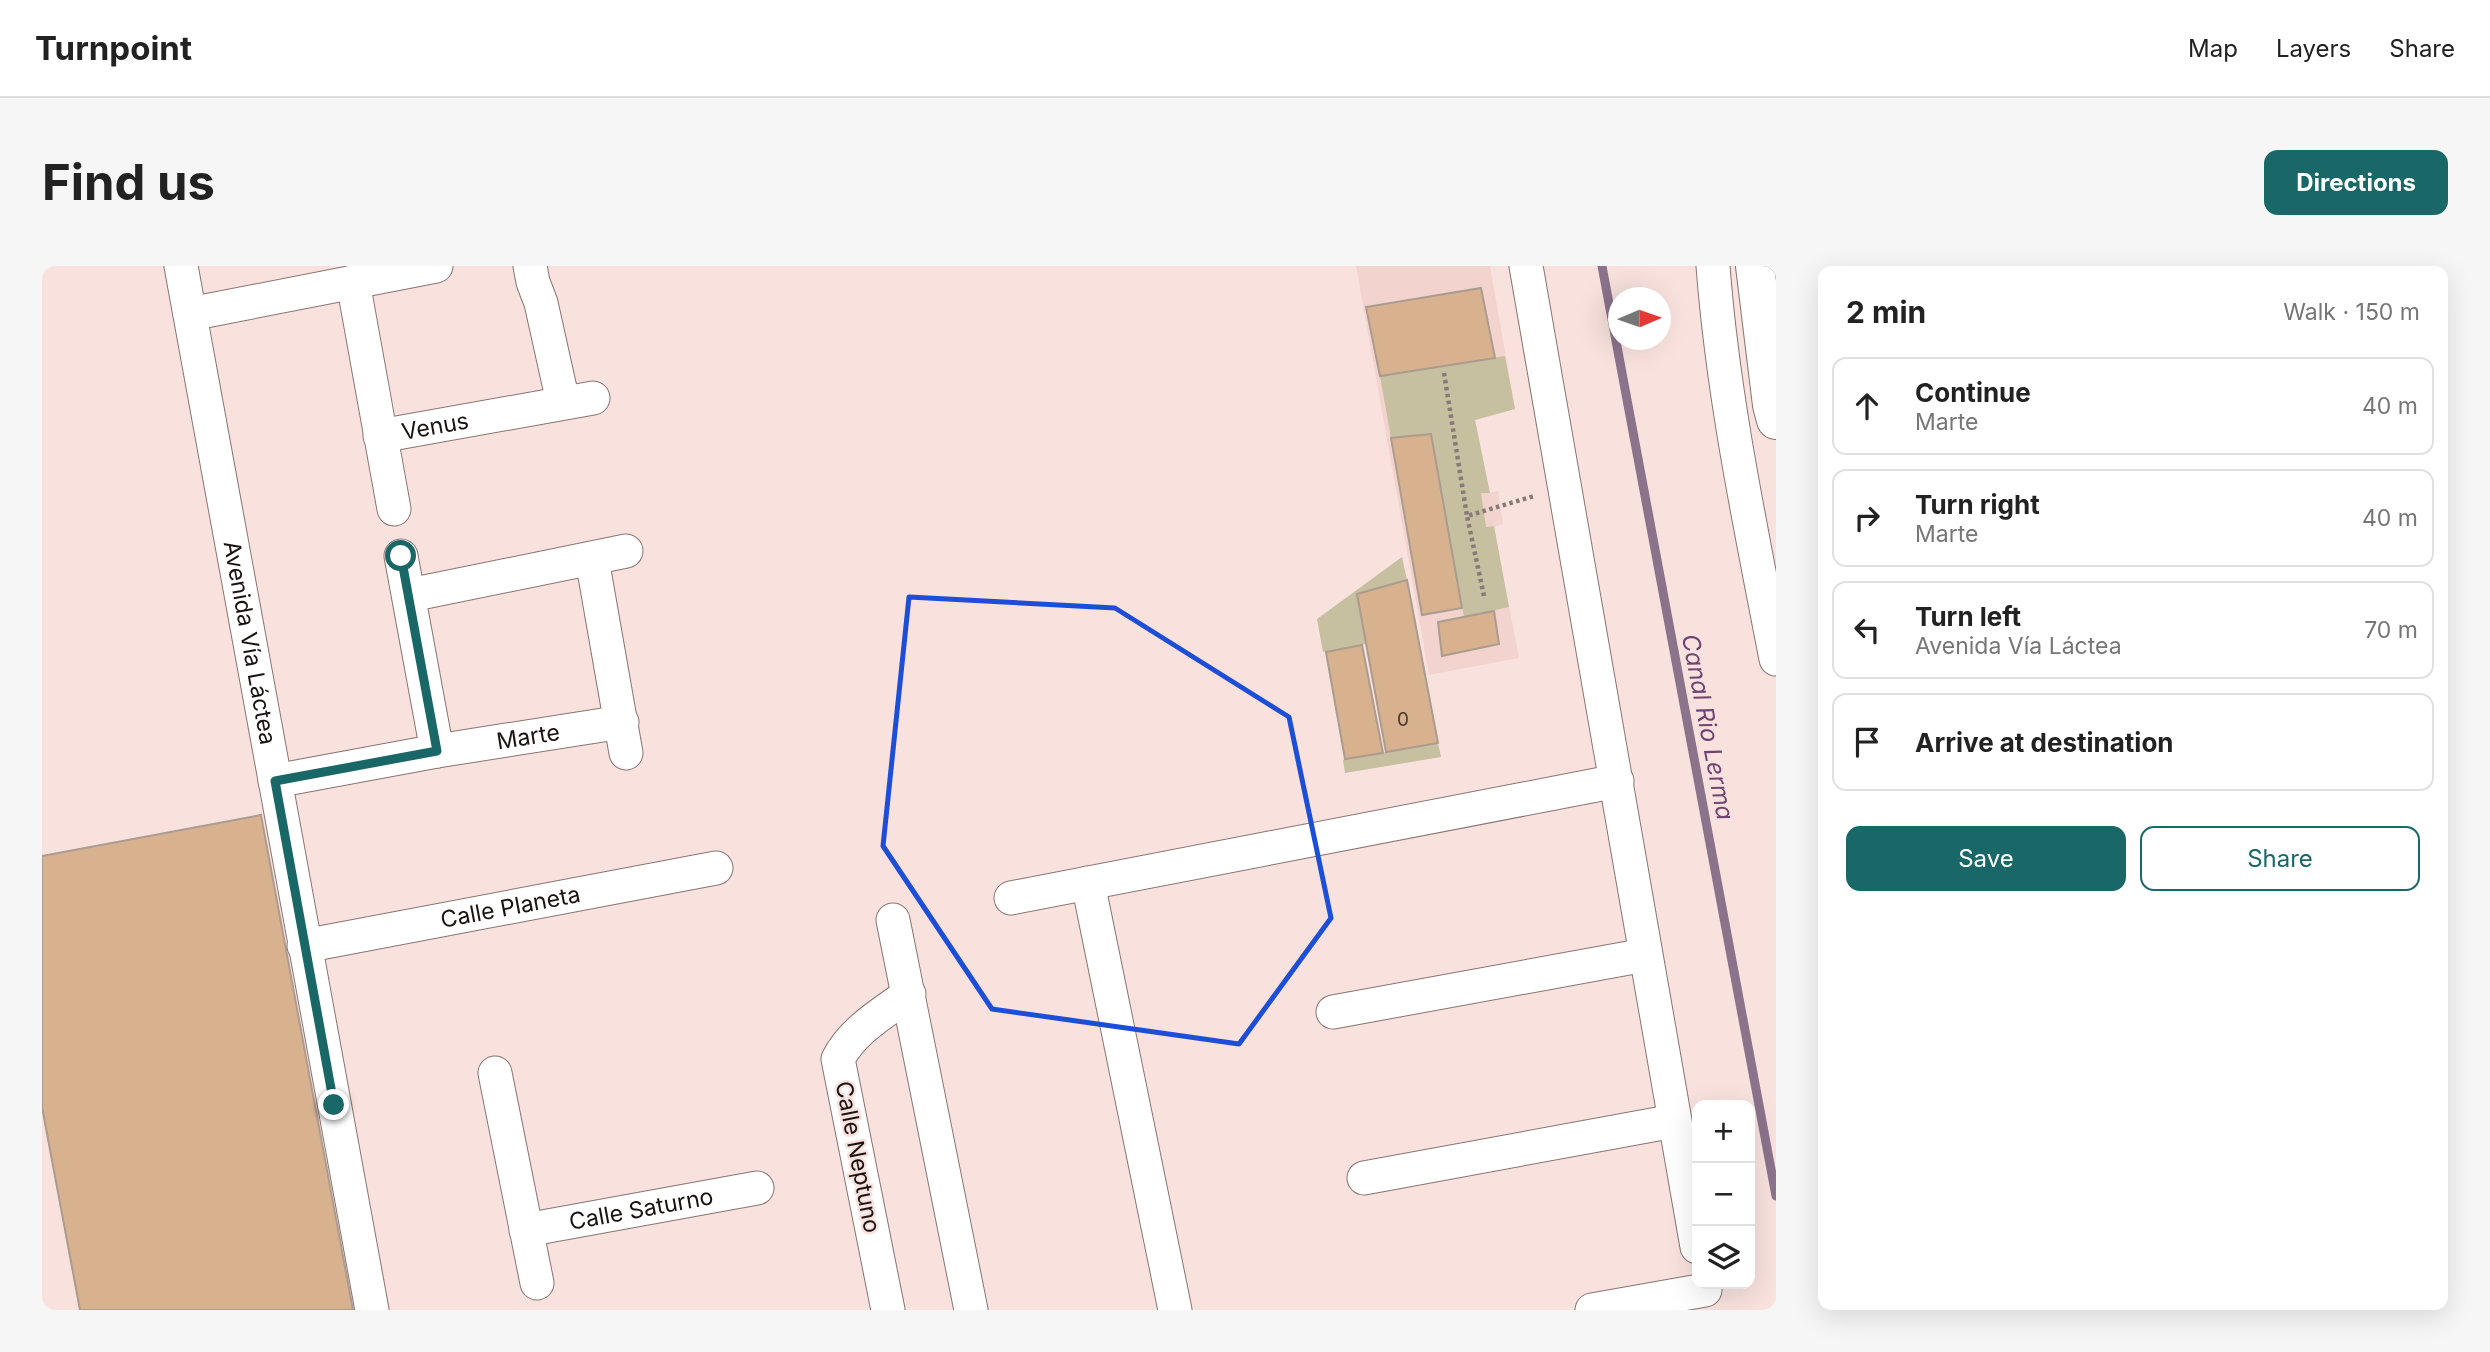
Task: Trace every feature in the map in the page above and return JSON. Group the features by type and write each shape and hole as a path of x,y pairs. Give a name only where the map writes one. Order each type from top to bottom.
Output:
{"highway":[{"path":"1755,266 1776,420"}],"street":[{"name":"Avenida Vía Láctea","path":"181,266 372,1310"},
{"path":"190,314 436,266"},
{"name":"Venus","path":"394,509 380,436 578,400 533,282 530,266"},
{"path":"1526,266 1693,1226"},
{"path":"1713,266 1717,322 1742,487 1776,659"},
{"path":"353,282 380,436"},
{"path":"410,595 626,551"},
{"path":"401,556 437,751"},
{"name":"Marte","path":"275,781 437,751 624,738 592,559"},
{"path":"1012,898 1617,781"},
{"name":"Calle Planeta","path":"304,946 716,867"},
{"path":"1088,883 1175,1310"},
{"path":"893,920 971,1310"},
{"path":"1333,1012 1645,955"},
{"name":"Calle Neptuno","path":"888,1310 838,1059 845,1046 858,1032 909,994"},
{"path":"495,1073 537,1283"},
{"path":"1364,1178 1674,1121"},
{"name":"Calle Saturno","path":"526,1230 757,1188"},
{"path":"1592,1310 1706,1294"}],"path":[{"path":"1444,373 1467,516 1484,596"},
{"path":"1467,516 1565,487"}],"highlighted area":[{"path":"909,597 1115,608 1289,717 1331,918 1239,1044 992,1009 883,846"}],"shaded area":[{"path":"1356,266 1490,266 1515,409 1475,420 1490,493 1498,491 1503,524 1494,527 1519,658 1429,675"},
{"path":"1505,356 1515,409 1475,420 1490,493 1481,493 1486,527 1494,526 1509,607 1464,617 1431,434 1391,438 1380,376"},
{"path":"1402,557 1407,580 1357,594 1366,644 1323,652 1317,619"},
{"path":"1438,743 1441,757 1345,773 1345,759"}],"building":[{"path":"1481,288 1495,358 1380,376 1366,307"},
{"path":"1431,434 1462,608 1422,615 1391,438"},
{"path":"1407,580 1438,743 1386,752 1357,594"},
{"path":"1494,611 1499,644 1442,656 1438,622"},
{"path":"1362,645 1383,753 1345,759 1326,652"},
{"path":"261,815 353,1310 80,1310 42,1107 42,856"}],"waterway":[{"name":"Canal Rio Lerma","path":"1602,266 1776,1196"}],"route":[{"path":"334,1105 275,781 437,751 401,556"}]}
